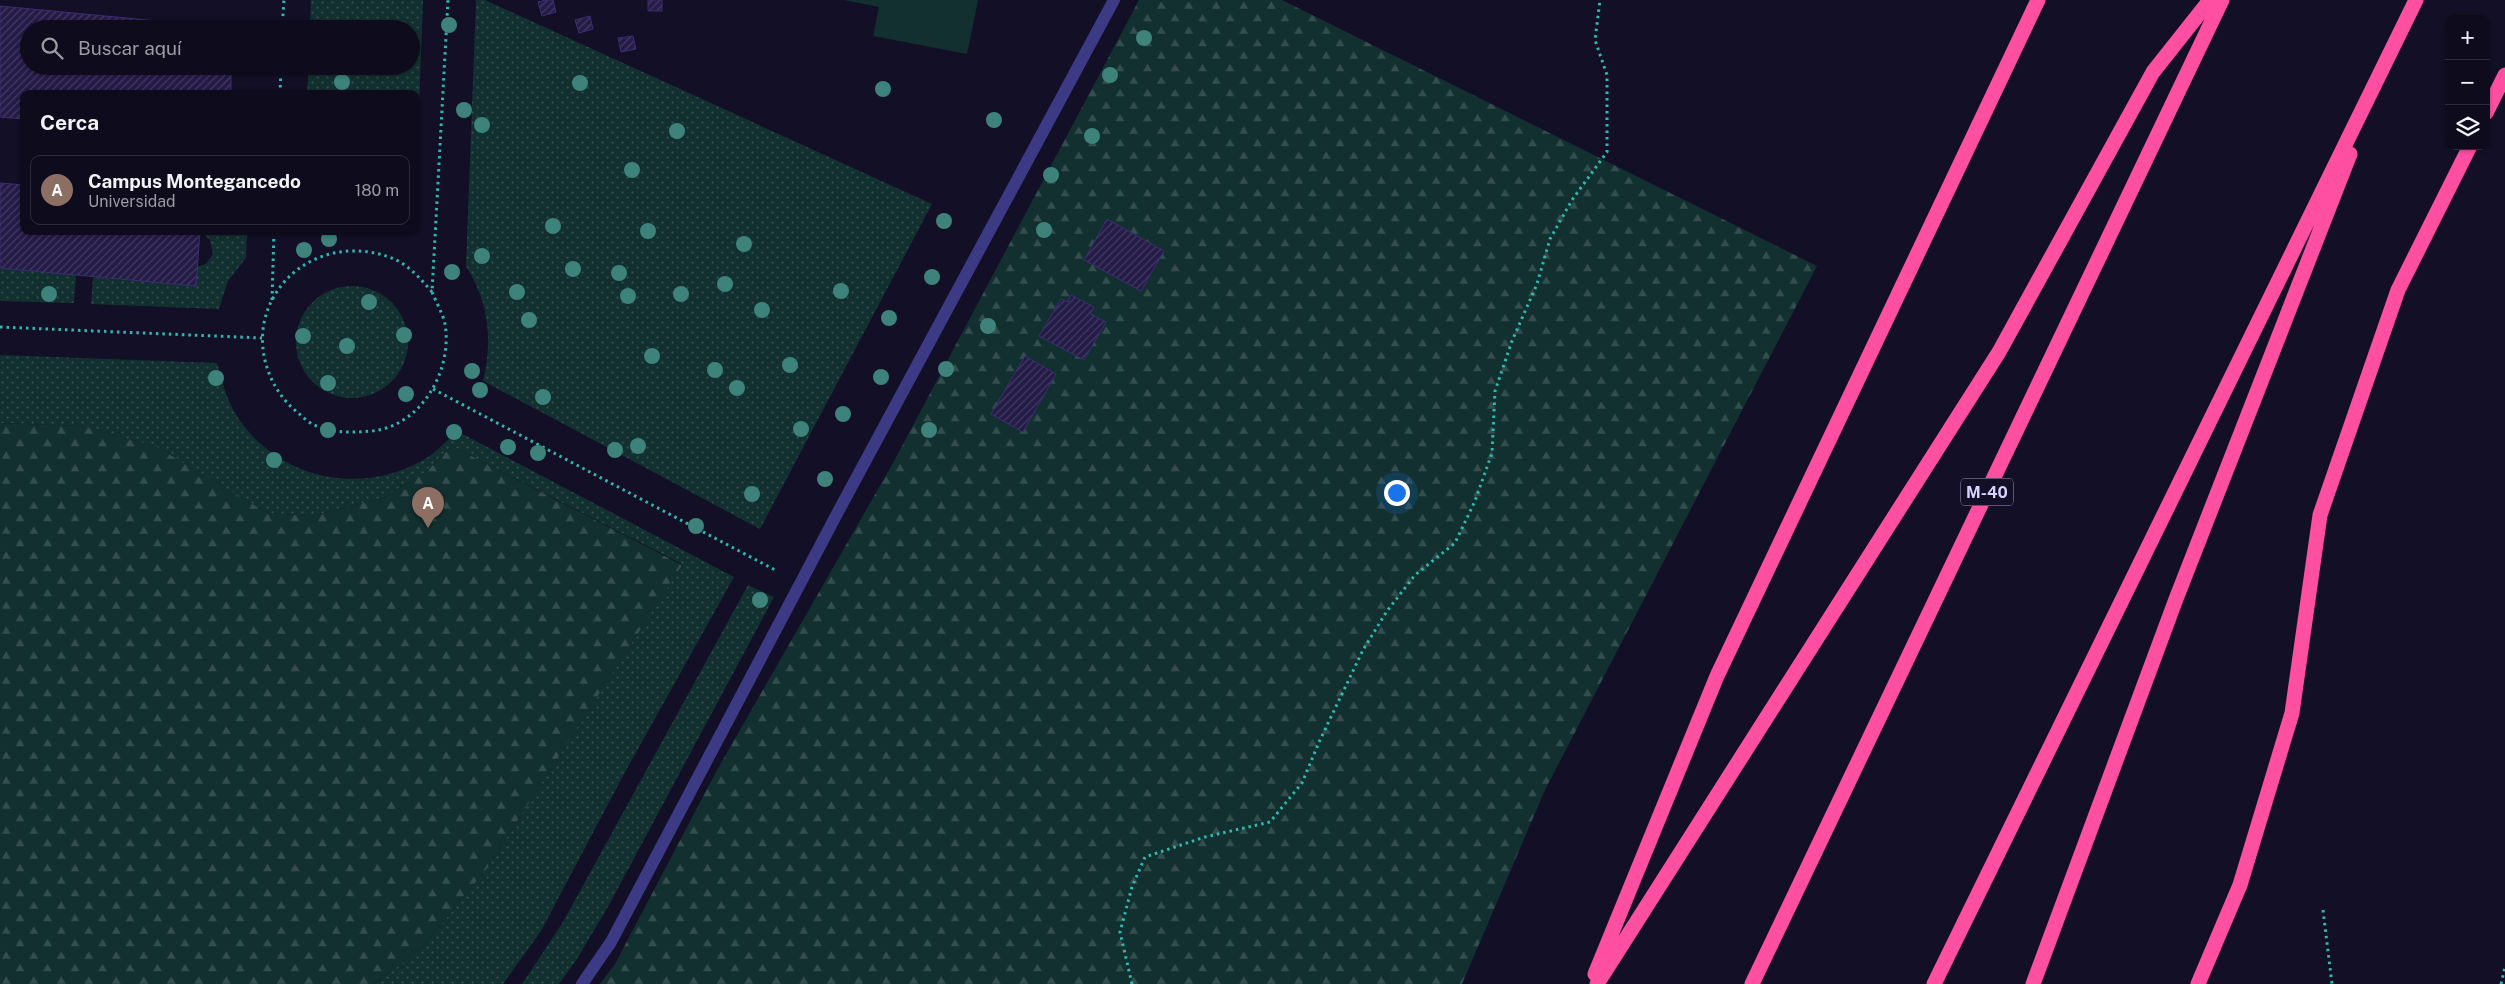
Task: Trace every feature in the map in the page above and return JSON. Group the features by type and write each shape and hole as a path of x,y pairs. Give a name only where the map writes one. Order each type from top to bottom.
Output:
{"highway":[{"path":"1591,984 1717,676 2038,0"},
{"path":"1596,984 2000,352 2153,72 2210,0"},
{"name":"M-40","path":"1752,984 2222,0"},
{"path":"1934,984 2416,0"},
{"path":"2033,984 2176,599 2389,55"},
{"path":"2490,105 2505,75"},
{"path":"2198,984 2240,885 2292,713 2320,515 2398,290 2468,150"}],"street":[{"path":"582,984 610,942 838,510 1114,0"}],"path":[{"path":"283,20 284,0"},
{"path":"432,292 448,0"},
{"path":"1132,984 1120,932 1132,887 1145,857 1205,837 1270,822 1302,783 1320,740 1363,650 1387,611 1415,576 1455,543 1475,501 1492,454 1495,391 1512,341 1538,284 1550,239 1572,200 1607,152 1607,75 1595,40 1600,0"},
{"path":"280,90 281,75"},
{"path":"272,300 287,278 310,261 336,251 363,250 390,257 414,272 432,292 445,324 446,358 433,389 410,415 379,430 345,433 311,424 284,402 267,372 262,338 272,300 274,235"},
{"path":"0,327 262,338"},
{"path":"433,389 785,576"},
{"path":"2323,910 2332,984"},
{"path":"2501,984 2505,967"}],"green space":[{"path":"311,0 423,0 420,90 307,90 308,75 420,75 420,20 310,20"},
{"path":"476,0 485,0 932,204 760,529 483,381 488,351 487,322 480,294 466,266"},
{"path":"844,0 978,0 967,54 873,36 879,7"},
{"path":"1139,0 1282,0 1817,266 1545,790 1462,984 600,984 615,964 717,770 893,463"},
{"path":"204,235 247,235 246,258 228,281 219,309 91,304 93,277 196,286 197,267 206,264 213,254 210,240"},
{"path":"0,268 76,275 74,303 0,301"},
{"path":"352,286 373,291 391,303 403,321 408,342 403,363 391,381 373,393 352,398 331,393 313,381 301,363 296,342 301,321 313,303 331,291"},
{"path":"0,355 217,363 232,407 251,434 270,452 292,465 315,474 340,478 366,478 391,474 416,464 433,454 457,431 734,577 624,774 541,931 503,984 374,984 423,947 487,868 682,564 452,446 427,471 383,498 312,516 268,513 154,446 82,426 0,423"},
{"path":"0,423 82,426 155,446 268,513 312,516 383,498 427,471 452,446 682,565 487,868 423,947 374,984 0,984"},
{"path":"748,585 774,597 609,905 577,959 559,984 522,984 563,922"}],"building":[{"path":"553,0 556,12 542,16 538,2"},
{"path":"648,0 662,0 662,11 648,11"},
{"path":"0,6 148,20 20,20 20,75 231,75 231,90 20,90 20,119 0,117"},
{"path":"590,16 593,29 579,33 575,20"},
{"path":"633,36 636,49 621,52 618,38"},
{"path":"0,183 20,185 20,235 200,235 196,286 0,268"},
{"path":"1107,219 1164,251 1141,291 1084,260"},
{"path":"1071,295 1094,307 1090,314 1106,322 1084,360 1039,336 1061,299 1068,302"},
{"path":"1025,356 1056,374 1023,432 991,414"}],"place":[{"name":"Campus Montegancedo","path":"428,528"}]}
